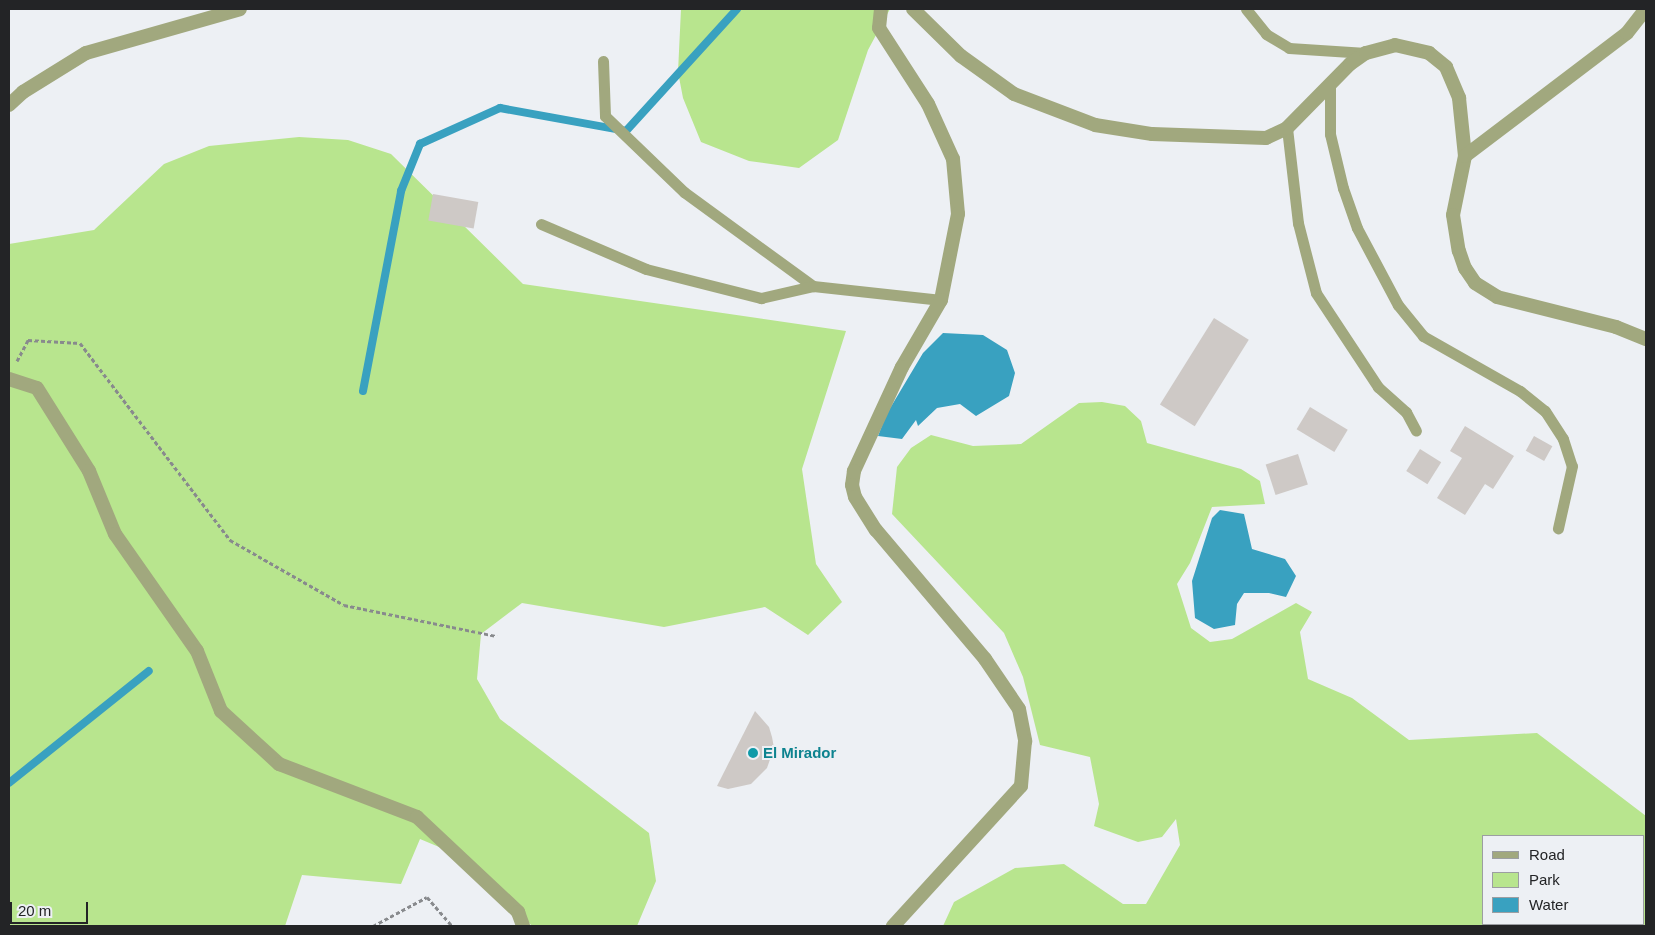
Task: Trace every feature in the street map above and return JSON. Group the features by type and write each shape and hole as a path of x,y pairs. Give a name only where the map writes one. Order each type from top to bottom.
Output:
{"street":[{"path":"881,9 879,28 928,104 953,159 958,214 941,300 902,367 854,471 852,485 876,530 985,659 1019,709 1025,741 1021,786 894,926"},
{"path":"913,9 962,56 1014,94 1095,125 1152,134 1266,138 1287,128 1330,84 1366,53 1395,45 1407,45 1439,59 1446,67 1459,98 1465,156 1453,215 1459,251 1465,268 1475,283 1497,297 1616,327 1646,339"},
{"path":"1465,156 1627,33 1646,9"},
{"path":"9,105 23,92 86,53 234,10"},
{"path":"11,372 38,388 89,471 115,534 197,651 221,711 279,764 417,816 518,912 523,926"}],"lane":[{"path":"1246,9 1266,34 1290,48 1366,53"},
{"path":"603,61 605,116 684,192 813,286"},
{"path":"1330,84 1330,134 1343,188 1357,228 1398,305 1424,336 1511,386 1545,411 1563,439 1572,466 1558,528"},
{"path":"1287,128 1298,223 1316,293 1378,387 1406,412 1416,431"},
{"path":"541,224 646,269 761,298 813,286 941,300"}],"path":[{"path":"11,372 28,340 80,343 230,540 344,605 497,636"},
{"path":"373,926 374,923 427,897 452,926"}],"green space":[{"path":"681,9 890,9 868,50 838,140 799,168 749,161 701,142 683,98 678,72"},
{"path":"299,137 348,140 391,154 523,284 846,331 802,469 816,564 842,602 808,635 765,607 664,627 522,603 481,634 477,679 500,719 649,833 656,881 637,926 532,926 470,860 420,839 401,884 302,875 285,926 9,926 9,244 94,230 164,164 209,146"},
{"path":"1102,402 1125,406 1141,421 1147,443 1241,469 1260,481 1265,504 1212,507 1190,563 1177,584 1191,628 1210,642 1232,639 1296,603 1312,612 1300,632 1308,679 1352,698 1409,740 1537,733 1646,816 1646,926 943,926 954,902 1015,868 1064,864 1123,904 1146,904 1180,845 1176,819 1162,837 1138,842 1094,826 1099,804 1090,757 1040,745 1023,677 1004,633 892,514 897,467 911,448 931,435 973,446 1021,444 1079,403"}],"water":[{"path":"943,333 983,335 1007,350 1015,373 1009,396 976,416 960,404 937,408 918,426 916,420 902,439 878,436 886,415 923,353"},
{"path":"1220,510 1244,514 1252,549 1285,559 1296,576 1286,597 1269,593 1244,593 1237,604 1235,625 1214,629 1195,618 1192,581 1212,518"}],"building":[{"path":"433,194 478,202 474,229 428,221"},
{"path":"1214,318 1249,340 1195,426 1160,405"},
{"path":"1310,407 1348,430 1334,452 1297,429"},
{"path":"1465,426 1514,456 1493,489 1485,484 1465,515 1437,498 1462,458 1450,451"},
{"path":"1534,436 1552,446 1544,461 1526,451"},
{"path":"1420,449 1441,462 1427,484 1406,471"},
{"path":"1298,454 1308,484 1276,495 1266,465"},
{"name":"El Mirador","path":"755,711 769,727 772,737 774,748 767,768 751,784 728,789 717,786"}],"waterway":[{"path":"363,391 401,191 420,144 500,108 626,131 737,9"},
{"path":"9,783 149,671"}],"place":[{"name":"El Mirador","path":"753,753"}]}
